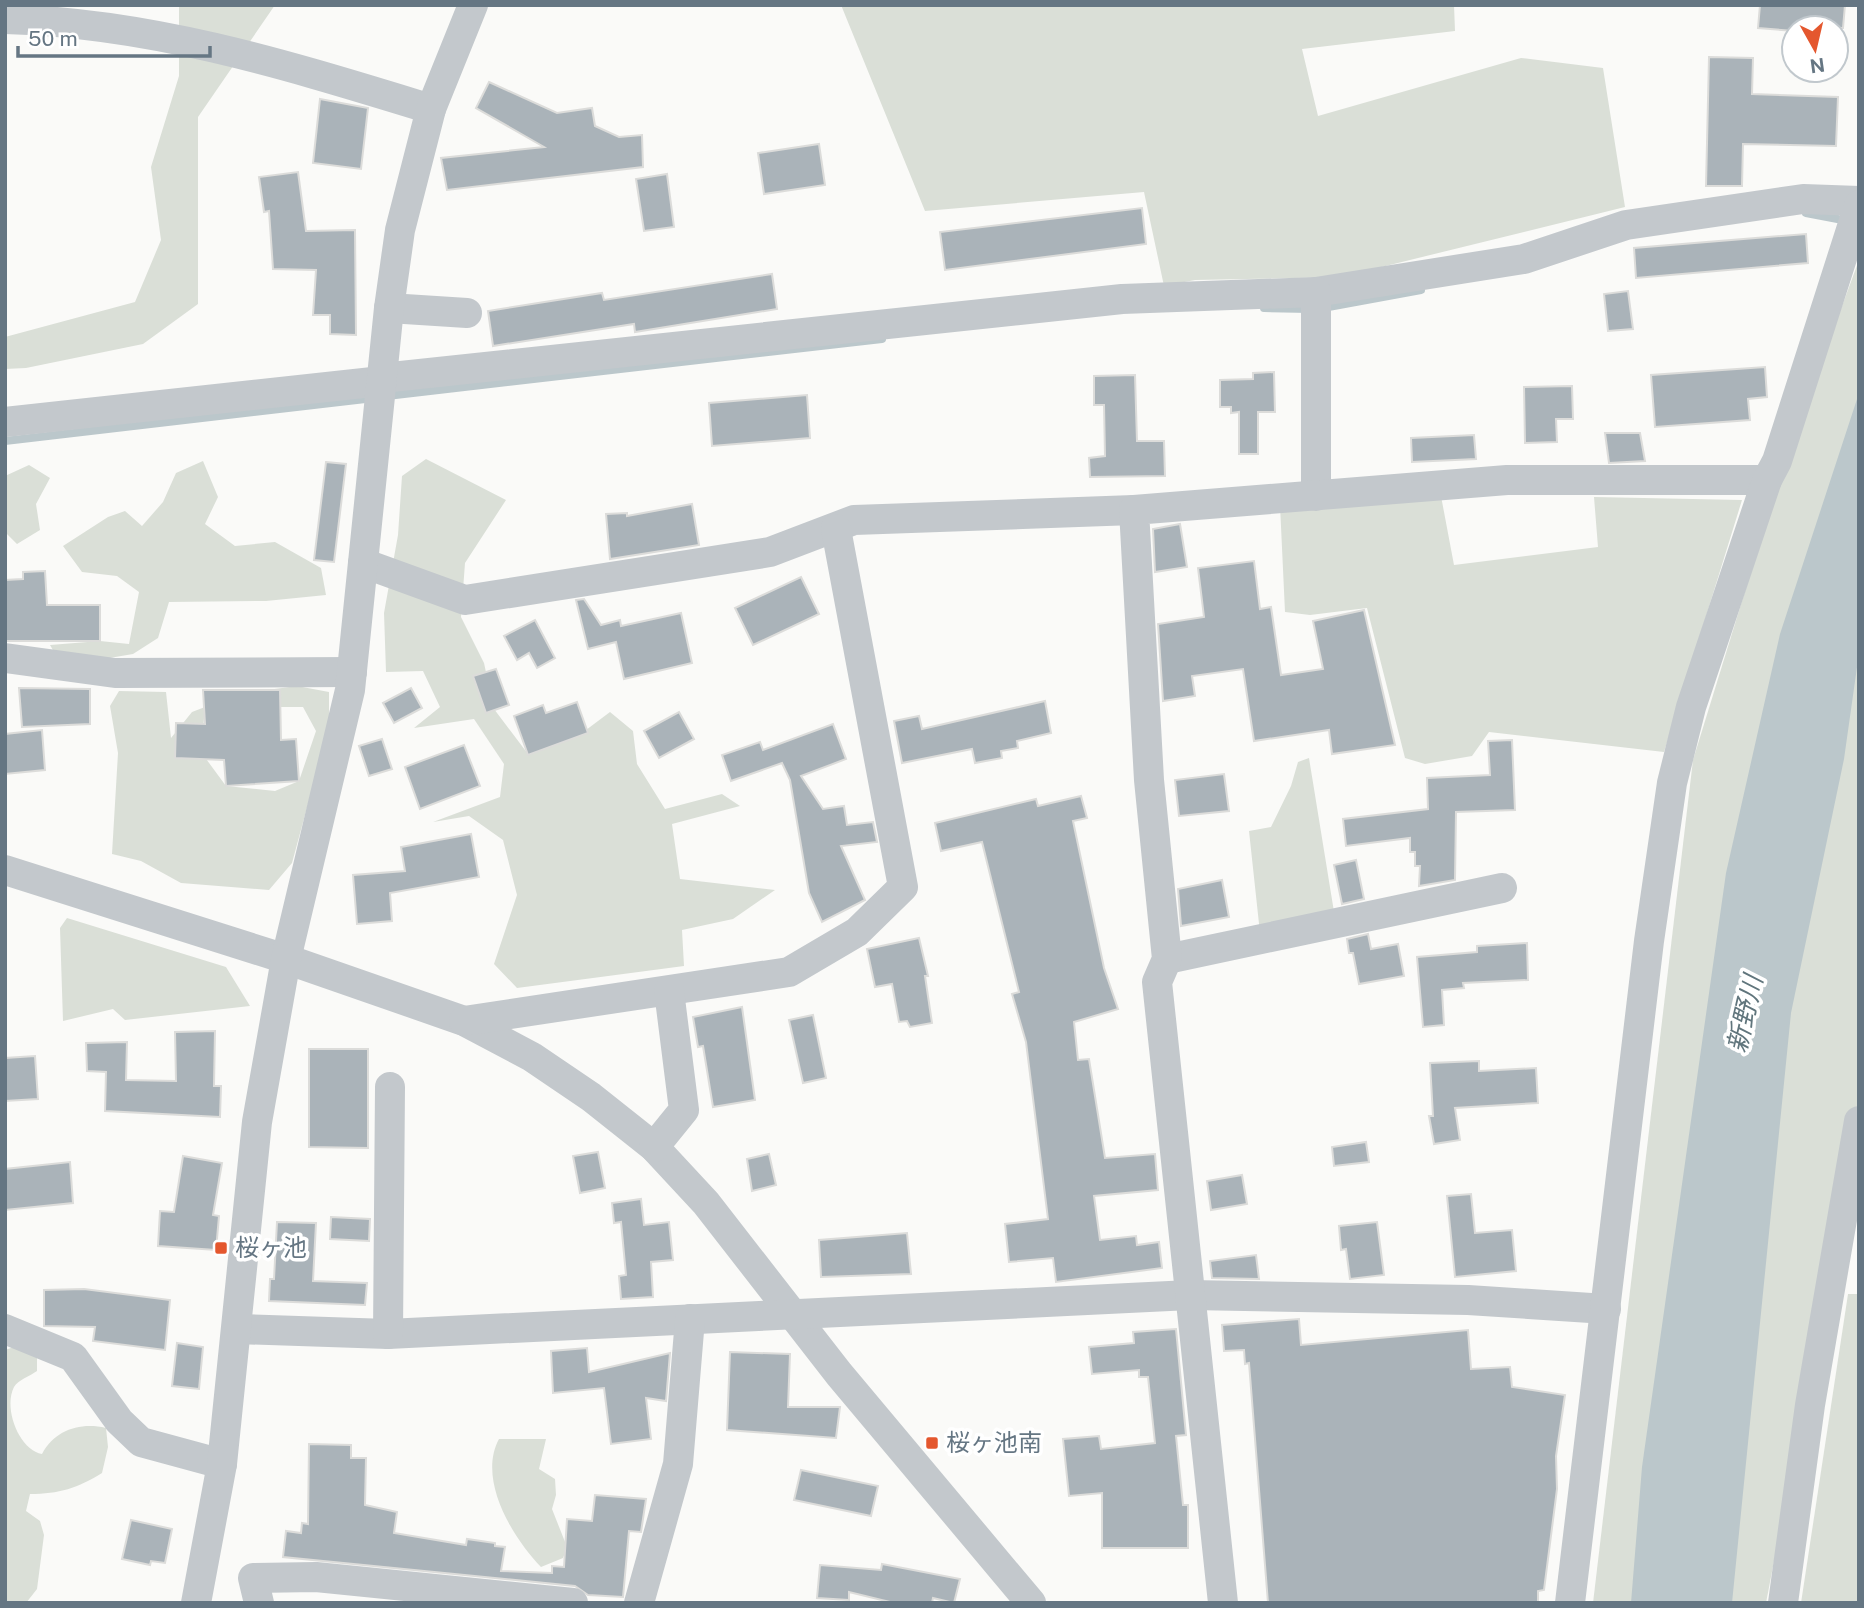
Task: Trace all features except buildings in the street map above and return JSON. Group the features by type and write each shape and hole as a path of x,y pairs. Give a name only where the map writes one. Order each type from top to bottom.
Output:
{"street":[{"path":"196,1603 222,1464 257,1122 286,959 330,781 352,672 389,309 400,230 431,109 473,5"},
{"path":"5,19 96,24 248,54 431,109"},
{"path":"5,422 1122,299 1316,292 1524,259 1626,225 1803,199 1859,203 1777,461 1766,480 1691,707 1672,783 1649,941 1570,1603"},
{"path":"1316,292 1316,496"},
{"path":"389,309 467,313"},
{"path":"363,563 465,600 770,552 854,520 1134,510 1507,480 1766,480"},
{"path":"1134,510 1149,780 1167,959 1157,982 1223,1603"},
{"path":"464,1021 789,972 857,932 903,887 836,529"},
{"path":"5,658 114,673 352,672"},
{"path":"5,870 286,959 464,1021 532,1057 591,1097 654,1147 706,1203 839,1374 1025,1601"},
{"path":"1167,959 1502,888"},
{"path":"654,1147 684,1110 669,991"},
{"path":"388,1334 390,1087"},
{"path":"1783,1603 1810,1405 1859,1121"},
{"path":"237,1329 388,1334 1190,1296 1468,1300 1606,1309"},
{"path":"639,1603 678,1464 690,1319"},
{"path":"5,1329 73,1357 119,1422 141,1442 222,1464"},
{"path":"259,1603 253,1578 316,1577 573,1603"}],"shaded area":[{"path":"179,5 275,5 198,117 198,304 143,344 26,368 5,369 5,337 135,302 161,240 151,167 179,76"},
{"path":"841,5 1454,5 1455,31 1302,49 1318,116 1521,58 1603,68 1625,207 1341,277 1195,280 1164,286 1144,192 925,211"},
{"path":"1859,260 1859,1116 1766,1603 1593,1603 1693,760 1787,455"},
{"path":"426,459 506,500 465,563 461,617 484,663 494,709 528,754 586,730 610,712 633,731 637,764 665,809 722,794 740,806 672,824 680,879 775,890 733,919 682,930 684,966 517,988 494,964 517,895 503,840 469,816 433,822 500,797 504,764 474,719 414,728 440,707 423,671 386,672 384,613 398,535 402,476"},
{"path":"203,461 218,497 205,524 235,546 275,542 321,568 326,595 266,601 169,602 158,638 133,654 62,666 50,645 100,641 129,644 139,592 117,576 82,572 63,546 108,517 125,511 142,526 163,502 176,473"},
{"path":"29,465 50,478 36,504 40,530 17,544 5,532 5,476"},
{"path":"1441,496 1454,565 1598,547 1594,497 1742,500 1664,752 1489,732 1472,756 1425,764 1405,758 1367,608 1310,615 1285,612 1280,505"},
{"path":"297,686 329,692 329,726 292,863 269,890 181,883 141,861 112,854 118,753 110,706 119,691 166,692 171,738 192,712 205,707 201,752 226,786 275,791 299,781 316,731 303,707 271,707 267,690"},
{"path":"1309,758 1335,918 1260,933 1249,831 1271,827 1291,786 1298,762"},
{"path":"67,918 226,967 250,1006 125,1020 113,1009 63,1021 60,928"},
{"path":"1848,1294 1859,1294 1859,1603 1801,1603"},
{"path":"17,1346 37,1351 37,1371 21,1380 14,1387 11,1396 10,1406 15,1427 26,1445 42,1454 61,1434 78,1427 96,1426 106,1428 108,1447 102,1473 68,1489 30,1494 26,1511 40,1521 44,1535 37,1589 26,1603 5,1601 5,1350"},
{"path":"499,1439 546,1439 539,1469 555,1479 556,1495 552,1509 567,1547 563,1558 541,1567 510,1525 501,1508 492,1472 493,1455"}],"water":[{"name":"新野川","path":"1859,393 1859,653 1844,759 1791,1013 1732,1603 1631,1603 1642,1467 1726,873 1780,634"}],"waterway":[{"path":"1806,213 1848,221"},
{"path":"1323,308 1421,290"},
{"path":"1264,308 1310,309"},
{"path":"387,396 882,339"},
{"path":"5,441 374,398"}],"place":[{"name":"桜ヶ池","path":"221,1248"},
{"name":"桜ヶ池南","path":"932,1443"}]}
